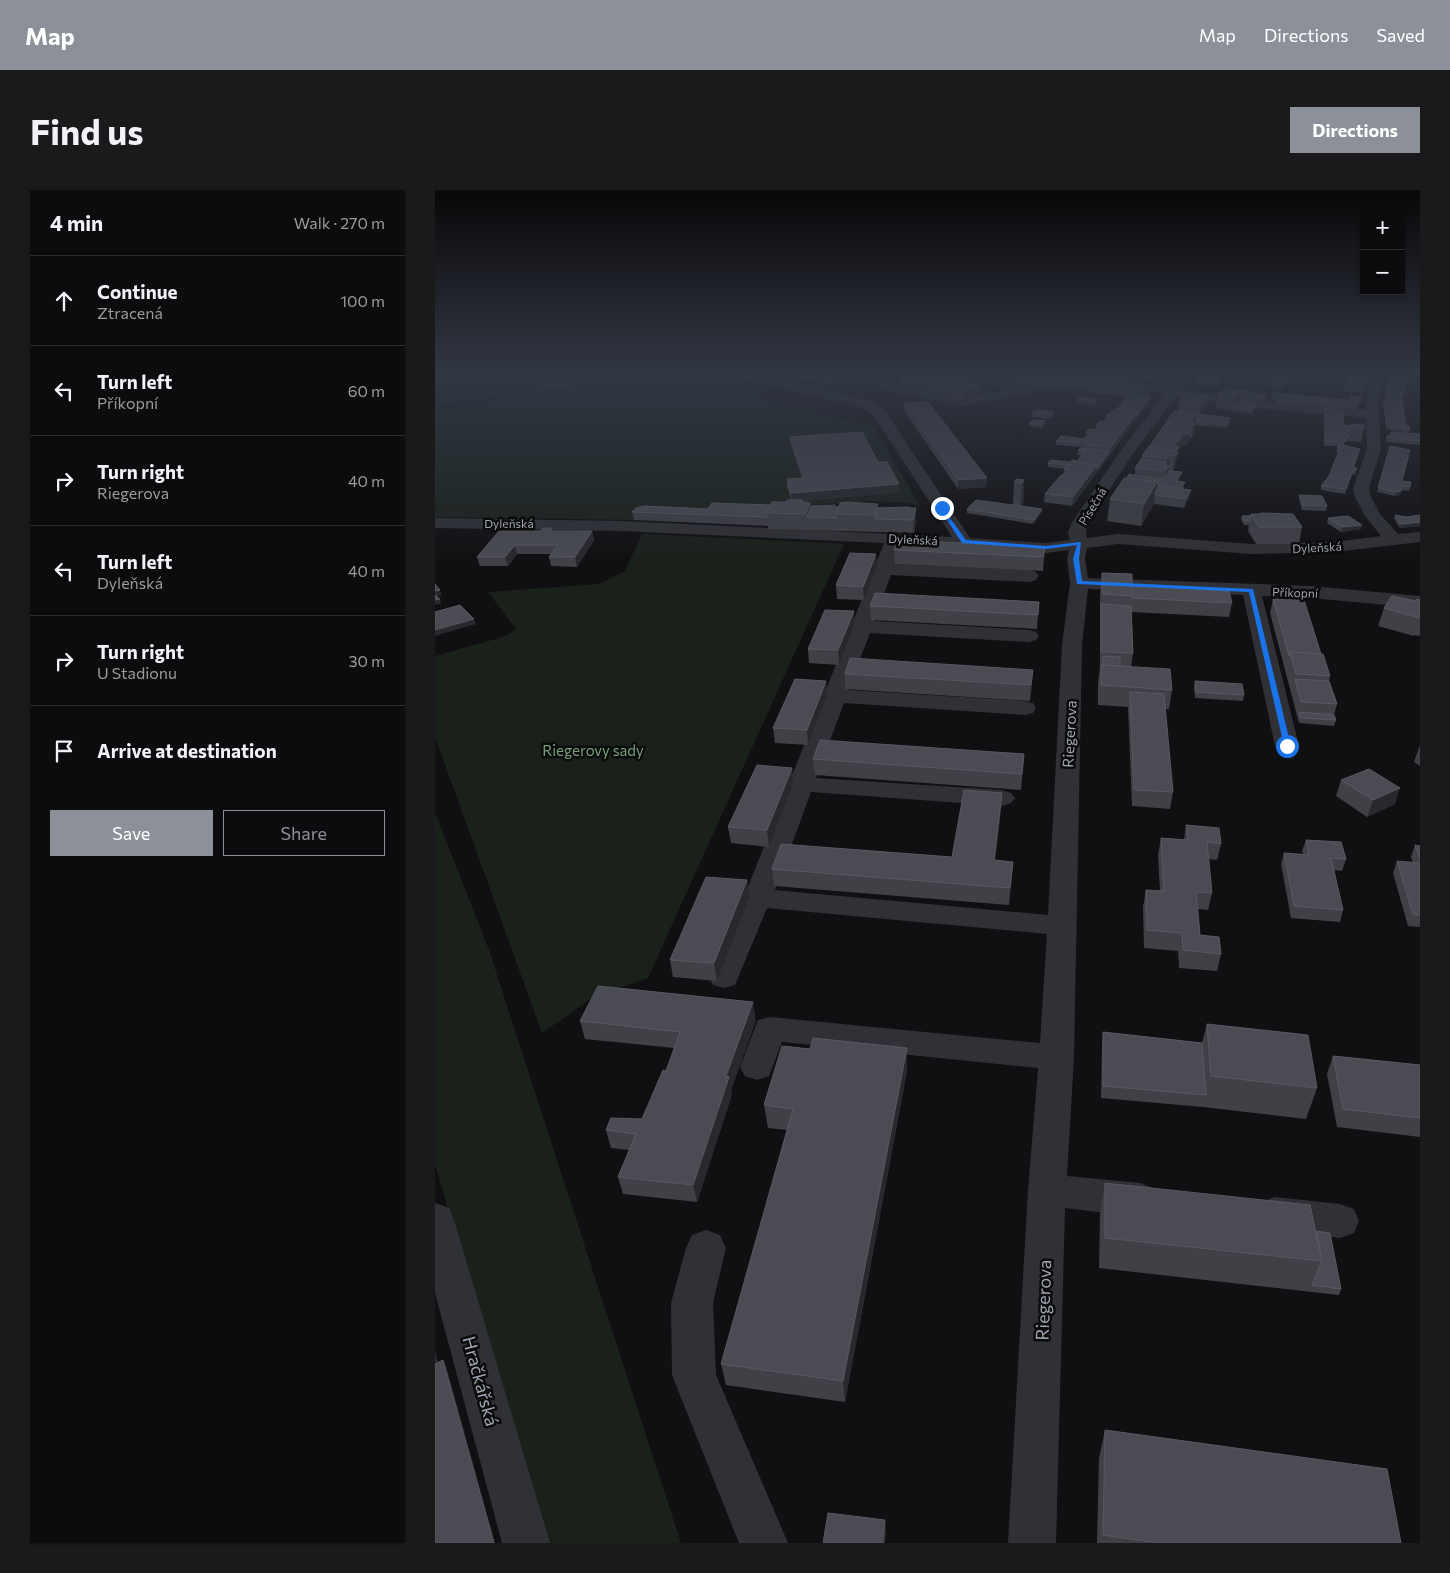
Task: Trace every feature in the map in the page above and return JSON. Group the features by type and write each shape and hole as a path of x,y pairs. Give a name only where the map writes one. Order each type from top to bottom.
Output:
{"street":[{"path":"896,438 964,542"},
{"name":"Písečná","path":"1080,543 1077,533 1079,524 1139,438"},
{"path":"1377,438 1363,481 1362,495 1373,516 1394,541"},
{"name":"Dyleňská","path":"435,523 613,526 893,538 1046,548 1118,539 1252,549 1335,547 1420,537"},
{"path":"725,977 884,569 893,538"},
{"name":"Riegerova","path":"1032,1543 1047,1190 1057,1057 1072,645 1079,583 1076,559 1080,543"},
{"path":"884,569 1030,576"},
{"name":"Příkopní","path":"1079,583 1341,594 1420,602"},
{"path":"1251,590 1287,746"},
{"path":"861,626 1029,636"},
{"path":"834,696 1025,708"},
{"path":"801,784 1002,798"},
{"path":"757,898 1062,926"},
{"path":"757,1067 770,1029 1057,1057"},
{"path":"1047,1190 1174,1203"},
{"path":"1243,1210 1341,1221"},
{"name":"Hračkářská","path":"435,1220 526,1543"},
{"path":"706,1248 691,1303 694,1375 745,1502 764,1543"}],"green space":[{"path":"435,438 880,438 920,506 909,503 872,501 637,516 633,520 435,517"},
{"name":"Riegerovy sady","path":"642,534 844,544 648,978 594,997 542,1033 435,737 435,656 506,636 516,629 488,592 599,584 625,571"},
{"path":"435,812 489,950 681,1543 546,1543 435,1164"}],"building":[{"path":"790,438 865,438 878,462 887,462 899,484 791,493 787,479 804,478"},
{"path":"929,438 956,438 987,478 958,480"},
{"path":"1059,438 1085,439 1082,443 1056,441"},
{"path":"1085,438 1118,438 1111,447 1085,445 1087,442 1082,442"},
{"path":"1155,438 1181,438 1174,445 1179,447 1174,452 1173,450 1149,447"},
{"path":"1325,438 1345,438 1345,442 1325,442"},
{"path":"1389,438 1420,438 1420,441"},
{"path":"1339,444 1360,449 1353,467 1357,468 1353,470 1346,489 1321,486 1329,476 1340,448 1337,447"},
{"path":"1390,446 1410,450 1402,481 1411,482 1410,487 1401,486 1401,491 1396,492 1378,488"},
{"path":"1148,447 1178,452 1175,456 1170,455 1168,458 1142,456"},
{"path":"1080,448 1110,451 1097,469 1097,465 1074,462 1072,465 1048,463 1051,460 1078,461 1084,451 1078,451"},
{"path":"1141,459 1167,462 1165,465 1169,466 1161,471 1135,468"},
{"path":"1074,462 1097,465 1073,497 1045,494 1061,475 1065,475 1069,469 1064,469 1068,464 1072,465"},
{"path":"1169,471 1182,472 1176,481 1185,482 1181,489 1159,486 1158,488 1159,480 1155,480 1155,478 1166,477"},
{"path":"1129,474 1159,480 1157,484 1157,482 1127,478"},
{"path":"1124,478 1157,482 1144,504 1110,499"},
{"path":"1017,479 1024,480 1022,483 1014,482"},
{"path":"1159,486 1191,490 1186,499 1155,495"},
{"path":"1299,495 1322,496 1327,506 1303,505"},
{"path":"787,500 803,500 802,502 810,503 806,514 766,513 772,502 786,502"},
{"path":"976,500 1042,509 1034,520 967,509"},
{"path":"712,503 770,505 766,513 767,517 632,512 636,508 644,506 708,509"},
{"path":"840,503 878,504 875,515 836,514"},
{"path":"835,505 834,507 839,507 836,514 837,518 807,517 811,506"},
{"path":"878,508 916,508 913,520 875,519"},
{"path":"1251,514 1293,514 1302,527 1259,527"},
{"path":"1395,515 1407,517 1420,515 1420,522 1401,524"},
{"path":"1242,516 1251,516 1250,521 1245,521"},
{"path":"1348,516 1362,525 1342,527 1328,518"},
{"path":"543,528 551,528 550,531 592,531 575,557 549,557 558,545 515,545 505,557 477,557 499,531 541,531"},
{"path":"898,540 1045,547 1043,557 894,550"},
{"path":"850,553 876,554 863,587 836,585"},
{"path":"1102,573 1132,574 1132,596 1102,594"},
{"path":"435,584 440,590 435,591"},
{"path":"1132,585 1229,591 1232,603 1132,598"},
{"path":"875,593 1039,602 1038,615 870,606"},
{"path":"1392,596 1416,601 1417,599 1420,600 1419,618 1384,608"},
{"path":"1273,599 1304,600 1321,654 1290,652 1289,656"},
{"path":"1101,604 1131,606 1133,653 1101,652"},
{"path":"460,605 474,619 435,630 435,612"},
{"path":"825,610 854,611 838,650 808,649"},
{"path":"1290,652 1323,654 1330,676 1296,674"},
{"path":"1103,656 1120,657 1120,666 1102,665"},
{"path":"850,658 1033,670 1031,685 845,674"},
{"path":"1101,665 1170,669 1172,690 1101,685"},
{"path":"795,679 826,681 807,730 773,728"},
{"path":"1295,679 1329,681 1337,704 1301,702"},
{"path":"1195,681 1242,684 1244,695 1196,692"},
{"path":"1130,692 1164,694 1173,792 1134,790"},
{"path":"1299,712 1334,715 1336,720 1300,718"},
{"path":"820,740 1024,754 1022,774 813,759"},
{"path":"757,765 792,768 767,830 728,827"},
{"path":"1369,769 1400,788 1373,800 1341,780"},
{"path":"964,790 1002,793 994,860 1013,862 1010,888 772,869 781,844 952,857"},
{"path":"1186,825 1219,828 1221,844 1207,842 1212,893 1196,892 1200,935 1219,937 1221,954 1183,950 1182,933 1147,930 1146,890 1164,891 1161,838 1188,840"},
{"path":"1306,840 1341,842 1346,859 1331,858 1343,910 1294,906 1284,853 1309,855"},
{"path":"1415,845 1420,846 1420,859"},
{"path":"1397,861 1420,863 1420,915 1413,914"},
{"path":"706,877 747,880 714,963 670,960"},
{"path":"598,986 753,1002 726,1076 729,1077 693,1185 618,1177 636,1134 606,1130 611,1118 642,1119 663,1070 666,1071 680,1032 580,1021"},
{"path":"1207,1024 1308,1035 1317,1088 1211,1076"},
{"path":"1103,1032 1202,1043 1206,1095 1103,1086"},
{"path":"813,1038 907,1048 843,1381 721,1364 793,1109 764,1105 782,1046 810,1049"},
{"path":"1333,1056 1420,1065 1420,1118 1343,1109"},
{"path":"1105,1183 1310,1205 1322,1261 1105,1238"},
{"path":"1316,1231 1330,1233 1341,1289 1312,1285 1322,1261"},
{"path":"443,1360 494,1543 435,1543 435,1364"},
{"path":"1105,1430 1387,1469 1401,1543 1158,1543 1103,1535"},
{"path":"828,1513 885,1520 883,1543 823,1543"}],"route":[{"path":"942,508 964,542 1046,548 1080,543 1076,559 1079,583 1251,590 1287,746"}]}
